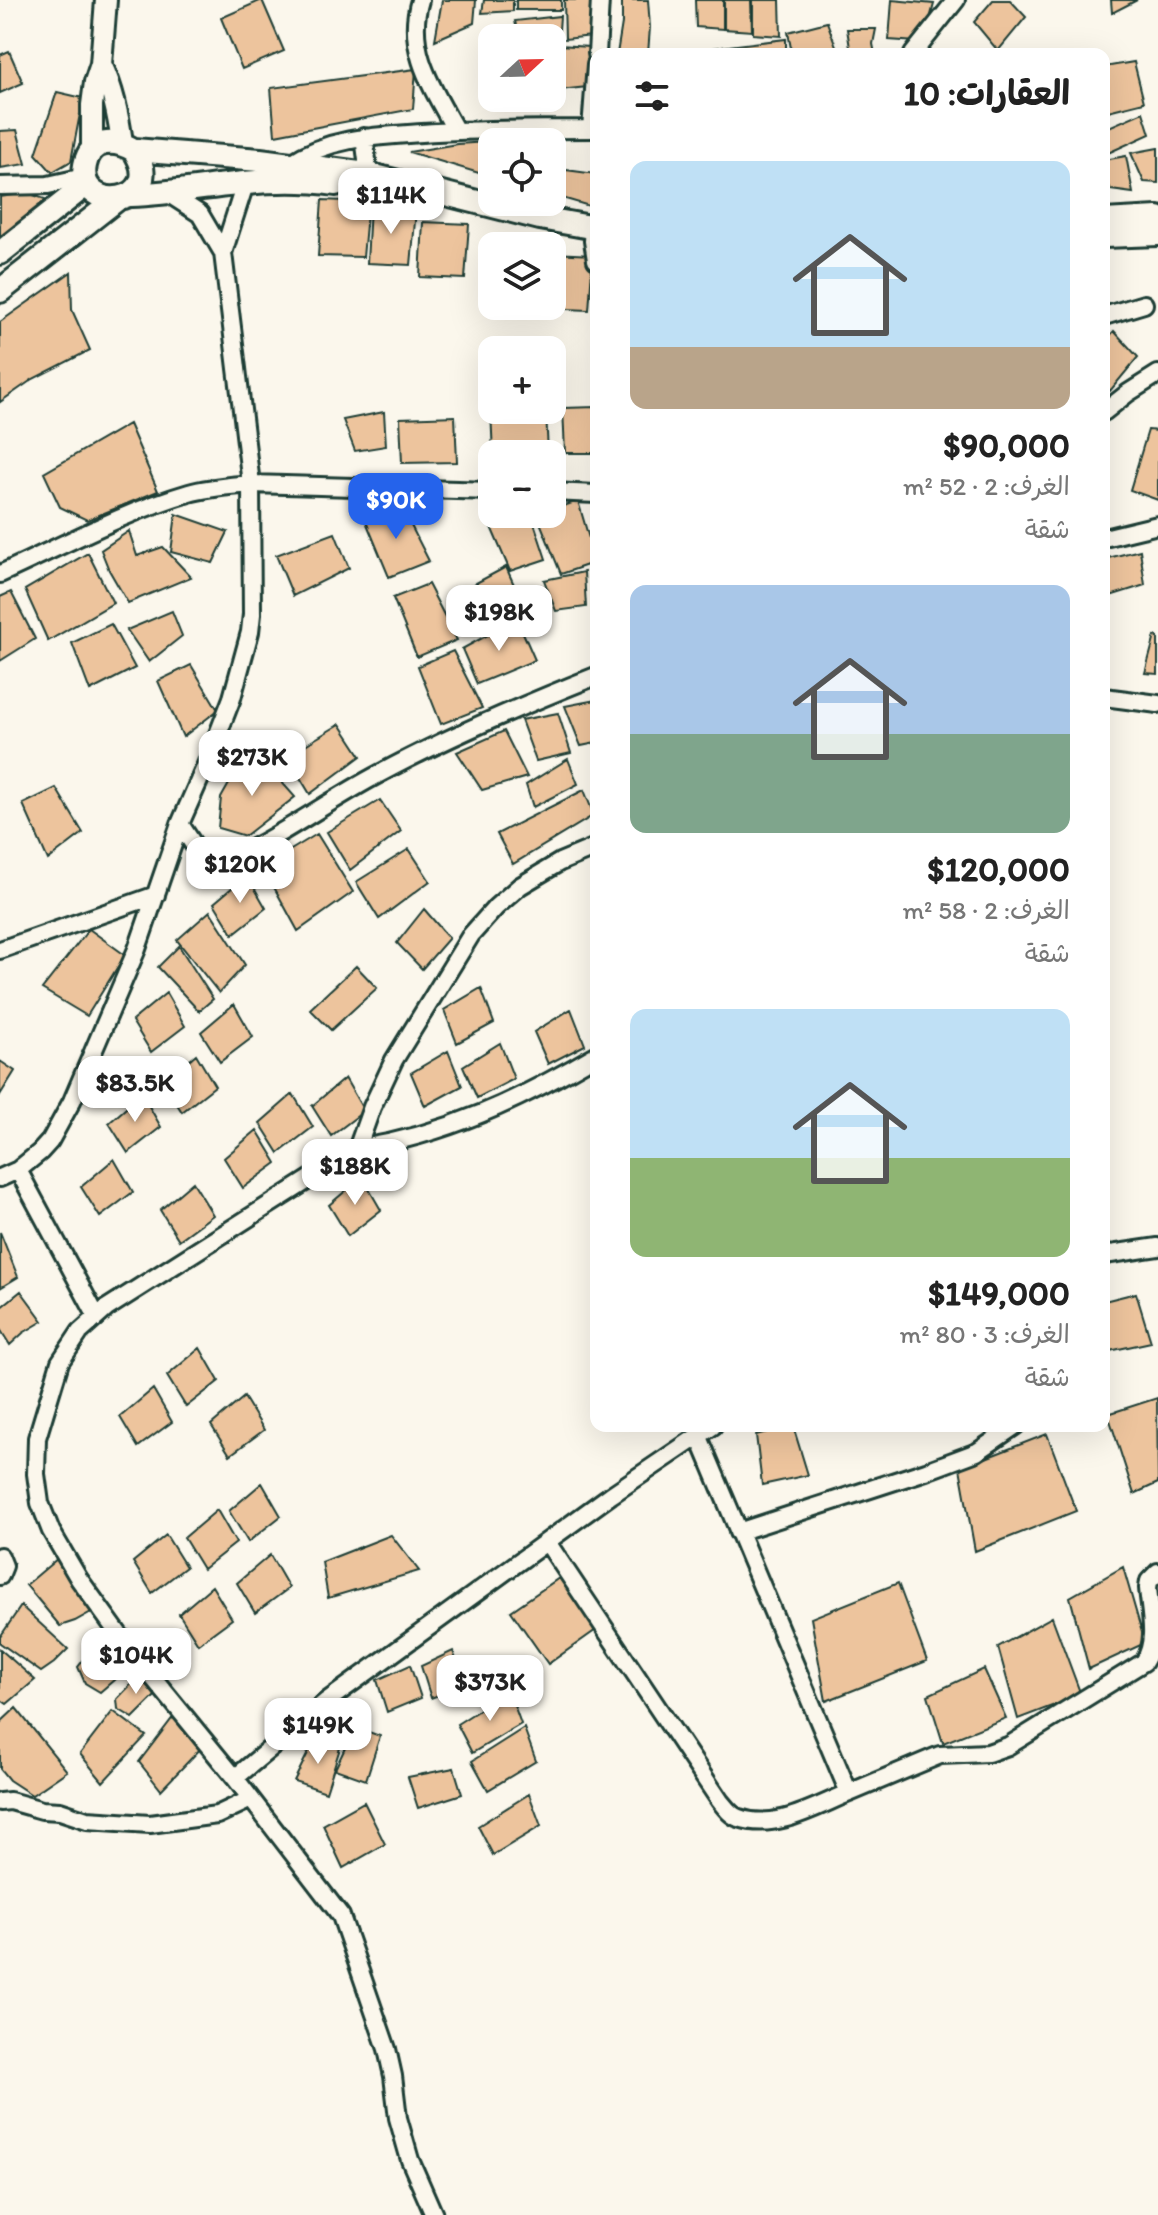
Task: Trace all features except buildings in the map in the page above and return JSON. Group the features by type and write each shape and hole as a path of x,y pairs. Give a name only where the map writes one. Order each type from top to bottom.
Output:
{"main road":[{"path":"290,171 169,194 124,198 99,196 86,180 86,158 92,150 111,141 367,181 540,218 590,237"},
{"path":"0,291 139,186 143,173 141,161 128,146"},
{"path":"0,253 86,180"},
{"path":"1110,221 1158,218"},
{"path":"1110,236 1158,234"}],"street":[{"path":"92,150 92,105 101,64 106,0"},
{"path":"420,0 415,30 418,55 426,77 456,131"},
{"path":"597,48 600,0"},
{"path":"918,48 956,0"},
{"path":"101,64 110,82 128,146"},
{"path":"290,171 305,154 364,137 456,131 590,129"},
{"path":"364,137 367,181"},
{"path":"0,186 86,180"},
{"path":"223,253 246,181"},
{"path":"0,1178 18,1170 50,1141 66,1113 137,949 180,824 232,698 250,632 251,484 223,253 200,214 169,194"},
{"path":"1110,314 1144,304"},
{"path":"1110,407 1158,374"},
{"path":"0,574 145,508 191,492 251,484 478,491"},
{"path":"566,493 590,494"},
{"path":"1110,537 1158,525"},
{"path":"180,824 209,868 218,865 246,853 400,763 477,726 590,679"},
{"path":"1110,698 1158,704"},
{"path":"357,1149 394,1060 471,935 496,907 529,880 590,850"},
{"path":"0,950 156,895"},
{"path":"434,2215 410,2160 398,2118 387,2049 341,1916 235,1778 111,1625 68,1560 51,1531 40,1503 36,1474 37,1438 60,1362 80,1332 107,1308 357,1149 414,1137 511,1102 590,1058"},
{"path":"18,1170 97,1317"},
{"path":"1110,1254 1158,1247"},
{"path":"235,1778 327,1701 611,1495 705,1432"},
{"path":"738,1532 964,1457 1007,1432"},
{"path":"699,1437 849,1793"},
{"path":"547,1542 720,1801 737,1818 760,1822 783,1819 940,1755 988,1753 1008,1746 1144,1662 1151,1649 1152,1635 1149,1581 1158,1572"},
{"path":"0,1556 4,1566 0,1576"},
{"path":"0,1802 10,1801 42,1810 60,1811 87,1820 150,1824 217,1815 251,1799"}]}
